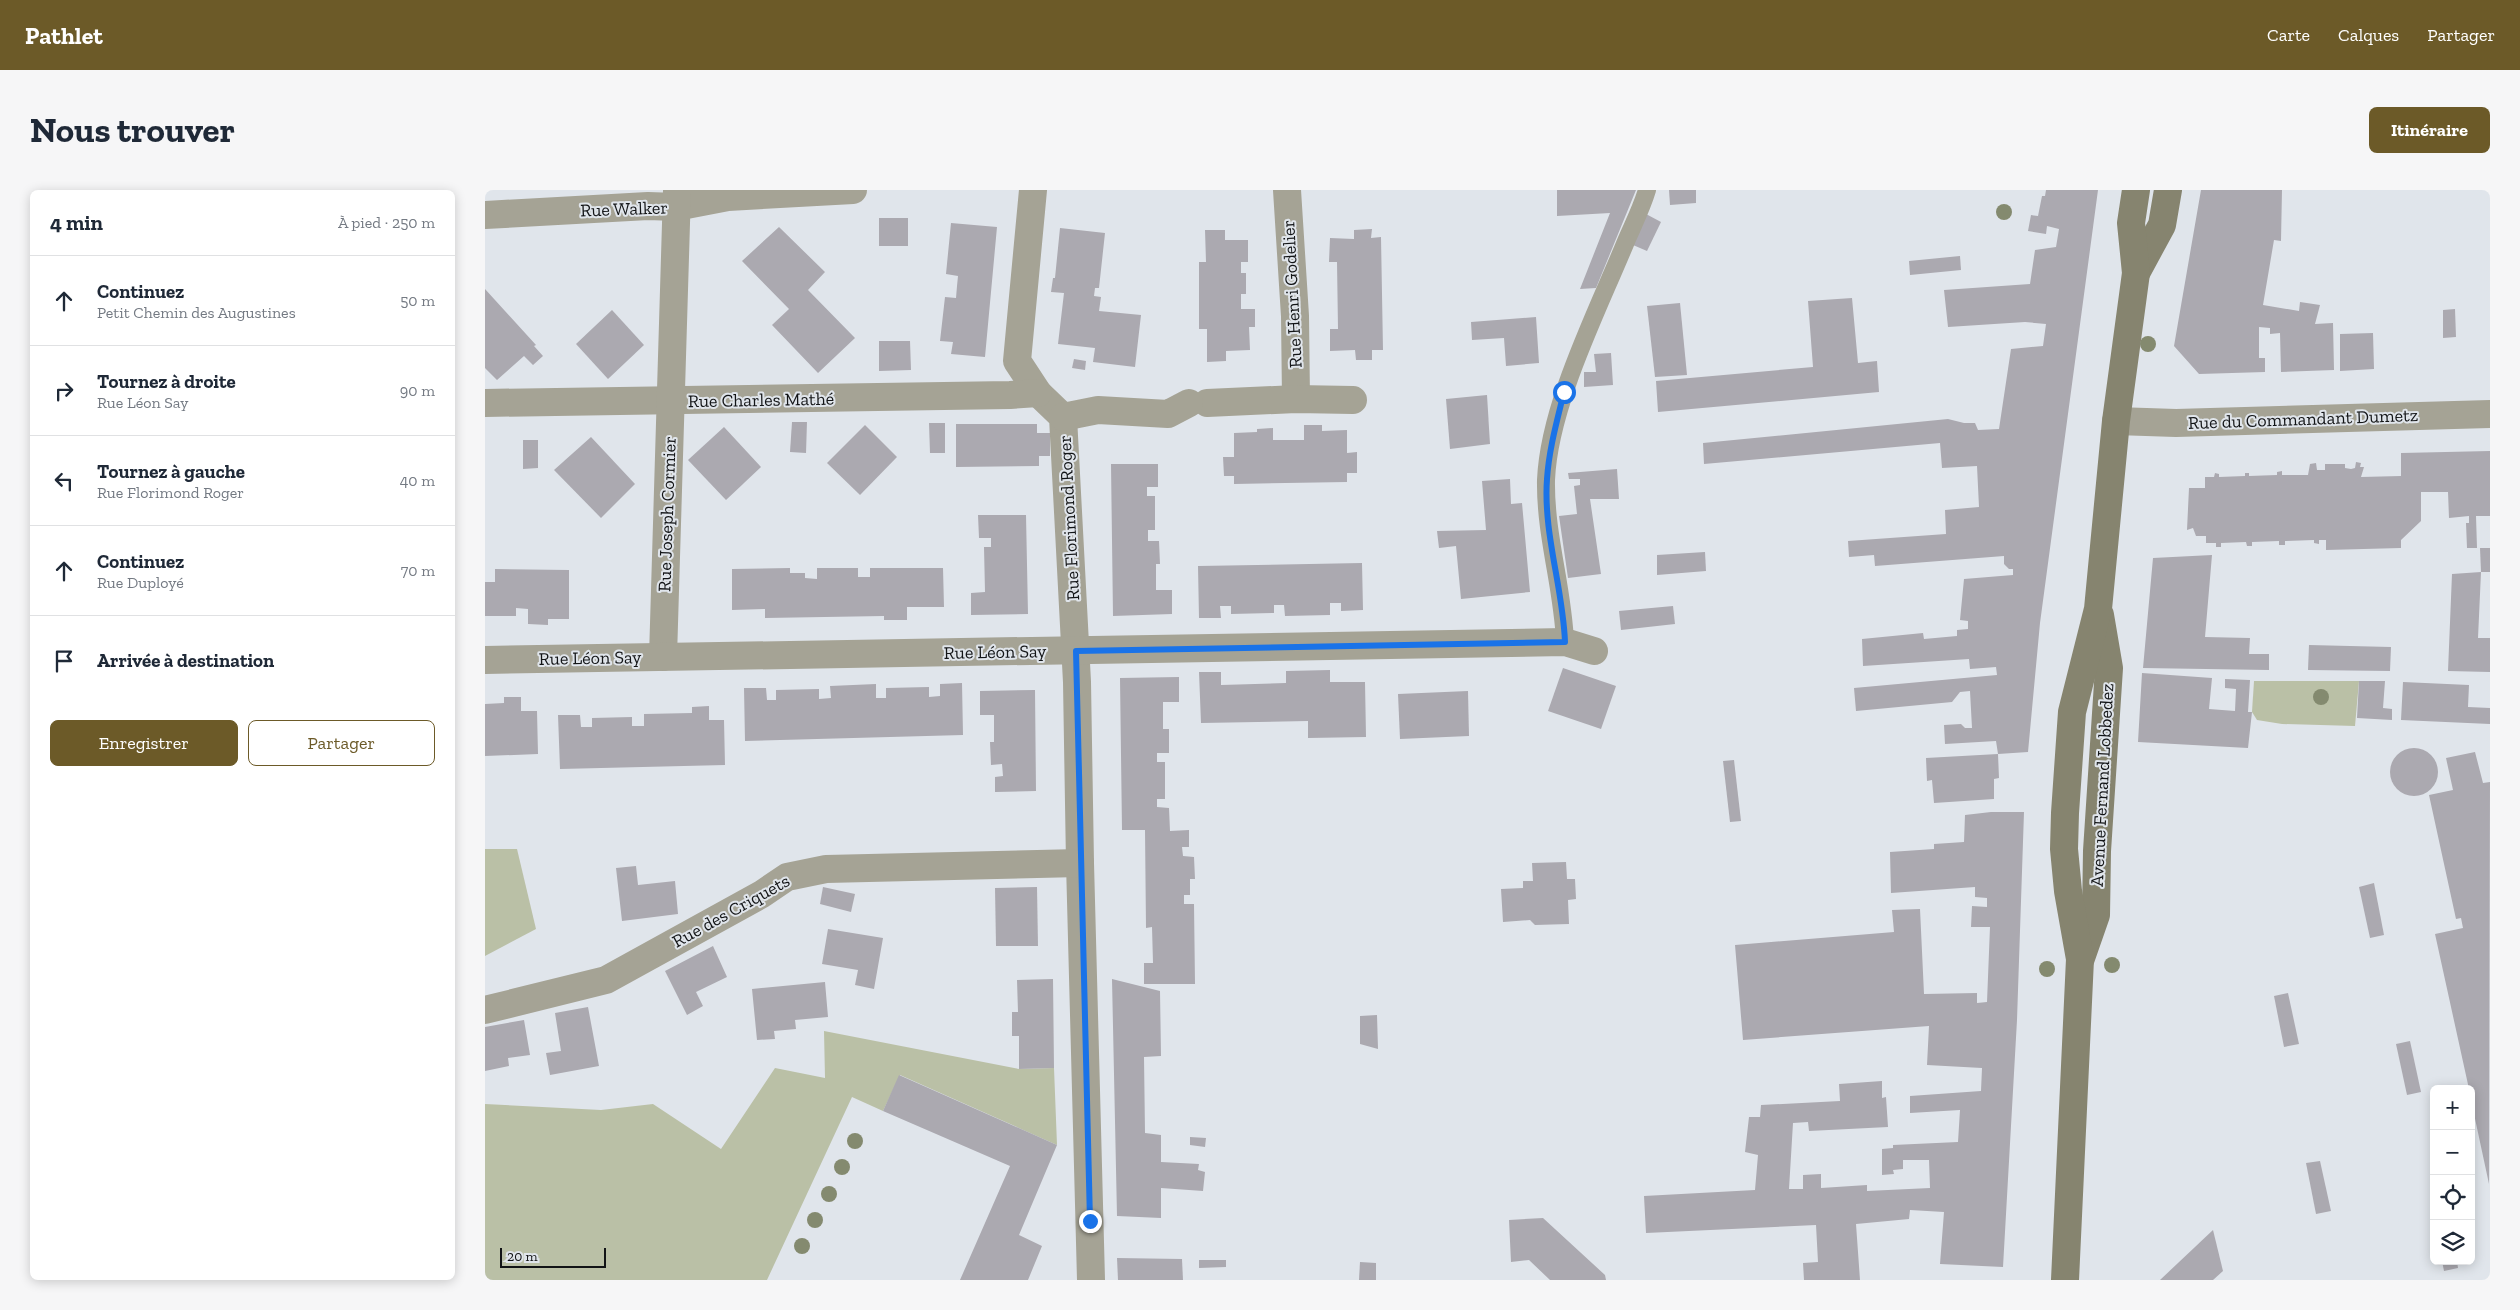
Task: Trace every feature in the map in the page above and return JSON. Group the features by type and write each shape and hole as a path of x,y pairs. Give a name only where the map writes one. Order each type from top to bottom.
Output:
{"main road":[{"name":"Avenue Fernand Lobbedez","path":"2063,1273 2069,1224 2081,959 2068,891 2064,849 2065,813 2072,712 2098,609 2116,421 2136,273 2131,223 2136,190"},
{"name":"Avenue Fernand Lobbedez","path":"2136,273 2162,225 2168,190"},
{"name":"Avenue Fernand Lobbedez","path":"2081,959 2096,915 2097,851 2109,668 2098,609"}],"street":[{"name":"Rue Walker","path":"485,215 648,206 677,199 853,190"},
{"name":"Rue Florimond Roger","path":"1033,190 1017,361 1037,393 1063,417 1076,651 1079,863 1091,1280"},
{"name":"Rue Henri Godelier","path":"1287,190 1295,316 1296,399"},
{"name":"Rue Joseph Cormier","path":"663,657 677,199"},
{"name":"Rue Charles Mathé","path":"485,403 671,402 1000,396 1037,393"},
{"path":"1063,417 1098,410 1169,414 1198,403 1296,399 1353,400"},
{"name":"Rue du Commandant Dumetz","path":"2116,421 2176,423 2490,414"},
{"name":"Rue Léon Say","path":"485,660 1565,642 1595,651"},
{"name":"Rue des Criquets","path":"485,1010 606,980 762,894 787,877 826,869 1079,863"}],"lane":[{"path":"1565,642 1564,612 1551,542 1547,480 1553,438 1564,392 1647,190"}],"green space":[{"path":"2254,681 2359,681 2355,726 2282,724 2257,720 2252,712"},
{"path":"485,849 517,849 536,929 485,956"},
{"path":"824,1031 1019,1069 1054,1068 1057,1145 900,1075 883,1111 852,1097 767,1280 485,1280 485,1104 601,1110 653,1104 721,1149 775,1068 825,1078"}],"building":[{"path":"1557,190 1636,190 1596,288 1580,289 1610,213 1557,216"},
{"path":"1669,190 1696,190 1696,203 1670,205"},
{"path":"2046,190 2098,190 2040,623 2028,752 1998,754 1996,741 1945,744 1944,725 1961,724 1965,728 1972,728 1970,691 1960,692 1952,702 1856,711 1854,688 1997,675 1996,667 1970,669 1969,659 1863,666 1862,639 1923,633 1924,639 1957,636 1957,630 1968,629 1968,621 1960,620 1964,579 2013,575 2013,569 2009,569 2004,564 2004,556 1875,566 1874,555 1849,557 1848,541 1946,534 1945,510 1979,507 1977,466 1942,468 1940,443 1704,464 1703,443 1948,419 1964,423 1975,423 1978,430 1999,429 2011,349 2043,346 2046,324 2025,322 1948,327 1944,290 2030,284 2035,250 2056,247 2059,229 2047,226 2046,234 2028,231 2031,215 2038,216 2042,196 2045,196"},
{"path":"2201,190 2282,190 2281,241 2274,240 2263,305 2299,311 2300,302 2320,305 2315,324 2333,323 2334,370 2281,372 2280,333 2270,334 2270,328 2259,327 2259,358 2265,358 2265,372 2199,374 2174,346"},
{"path":"1646,214 1661,222 1647,251 1633,245"},
{"path":"879,218 908,218 908,246 879,246"},
{"path":"951,223 997,227 985,357 951,354 953,342 940,341 945,297 956,298 958,276 946,274"},
{"path":"779,227 825,272 808,290 855,338 818,373 772,325 789,309 742,261"},
{"path":"1060,228 1105,233 1099,288 1095,288 1094,296 1101,297 1099,311 1141,315 1135,367 1093,362 1095,348 1058,344 1064,293 1051,292 1053,278 1055,278"},
{"path":"1372,229 1371,238 1381,237 1383,350 1372,350 1372,360 1356,360 1355,350 1330,351 1330,329 1338,329 1337,262 1329,262 1330,238 1354,239 1354,230"},
{"path":"1205,230 1225,230 1225,240 1248,240 1248,262 1241,262 1241,273 1246,273 1246,294 1241,294 1241,309 1255,309 1255,327 1249,327 1250,350 1226,351 1226,361 1207,362 1207,329 1199,329 1199,262 1206,262"},
{"path":"1960,256 1961,270 1910,275 1909,261"},
{"path":"485,289 536,345 534,346 543,356 533,365 524,356 497,380 485,368"},
{"path":"1852,298 1858,363 1877,361 1879,392 1658,412 1656,381 1813,367 1808,301"},
{"path":"1680,303 1687,375 1655,377 1647,306"},
{"path":"2455,309 2456,337 2443,338 2443,310"},
{"path":"612,310 644,345 608,379 576,344"},
{"path":"1536,317 1539,363 1506,366 1504,338 1472,340 1471,322"},
{"path":"2373,333 2374,369 2340,371 2340,334"},
{"path":"879,341 910,341 911,370 879,371"},
{"path":"1611,353 1613,385 1584,387 1584,372 1596,372 1594,354"},
{"path":"1074,359 1086,361 1085,370 1072,368"},
{"path":"1487,395 1490,444 1450,449 1446,399"},
{"path":"792,422 807,422 806,453 790,452"},
{"path":"929,423 945,423 945,453 930,453"},
{"path":"956,424 1037,424 1037,433 1050,433 1050,456 1039,456 1039,466 956,467"},
{"path":"865,425 897,457 860,495 827,463"},
{"path":"1304,425 1322,425 1322,431 1347,430 1347,453 1357,452 1357,473 1347,473 1347,482 1234,484 1234,476 1224,476 1223,457 1234,457 1234,433 1257,432 1257,429 1273,428 1273,440 1304,440"},
{"path":"724,427 761,467 726,500 688,460"},
{"path":"591,437 635,484 601,518 554,470"},
{"path":"523,440 538,440 538,468 523,469"},
{"path":"2490,451 2490,516 2476,516 2477,548 2467,548 2466,523 2469,523 2469,516 2449,518 2448,492 2421,492 2421,521 2401,540 2401,548 2326,550 2326,540 2319,540 2319,544 2314,543 2314,540 2285,541 2285,545 2279,545 2279,541 2252,542 2252,546 2247,546 2246,542 2221,543 2221,547 2216,547 2216,543 2206,543 2206,536 2196,536 2193,528 2187,530 2189,488 2205,488 2205,477 2214,477 2215,473 2219,474 2219,477 2245,476 2245,473 2249,473 2249,476 2277,475 2277,472 2282,471 2282,475 2308,475 2310,464 2316,463 2317,470 2325,470 2325,464 2345,464 2345,468 2351,469 2355,468 2356,462 2361,463 2360,467 2364,467 2361,477 2401,476 2401,453"},
{"path":"1111,464 1158,464 1158,487 1147,487 1147,496 1155,496 1155,530 1148,530 1148,541 1159,541 1160,564 1156,564 1156,590 1172,590 1172,614 1113,616"},
{"path":"1617,469 1619,499 1590,499 1601,574 1568,578 1559,516 1577,514 1574,486 1580,485 1580,479 1569,479 1568,473"},
{"path":"1510,479 1511,504 1522,503 1530,592 1461,599 1456,546 1439,548 1437,531 1486,530 1482,481"},
{"path":"978,515 1026,515 1028,614 971,615 971,593 985,592 984,547 991,547 991,538 979,538"},
{"path":"2480,548 2490,548 2490,572 2481,572"},
{"path":"1705,552 1706,571 1657,575 1657,555"},
{"path":"2212,555 2205,637 2250,638 2249,654 2269,654 2269,670 2143,668 2153,558"},
{"path":"1362,563 1363,610 1341,611 1341,603 1330,603 1330,615 1285,616 1284,605 1274,605 1274,613 1231,614 1231,606 1220,606 1221,618 1199,618 1198,566"},
{"path":"790,568 790,573 805,573 805,578 817,579 817,568 858,568 858,577 870,577 870,568 943,568 944,607 907,607 907,620 884,620 884,616 765,618 765,609 732,610 732,569"},
{"path":"495,569 569,570 569,619 548,619 548,625 528,624 528,609 516,608 516,616 485,616 485,582 495,582"},
{"path":"2481,572 2478,638 2490,638 2490,672 2448,671 2452,574"},
{"path":"1673,606 1675,624 1621,630 1619,611"},
{"path":"2309,645 2391,647 2390,671 2308,670"},
{"path":"1563,668 1616,686 1601,729 1548,711"},
{"path":"1330,670 1330,682 1365,682 1366,737 1308,738 1308,721 1201,723 1199,672 1221,672 1221,685 1286,683 1286,671"},
{"path":"2142,673 2212,678 2209,709 2235,711 2236,689 2225,688 2225,679 2250,680 2248,712 2252,712 2248,748 2138,742"},
{"path":"1179,677 1179,702 1163,702 1163,729 1169,729 1169,753 1157,753 1157,762 1165,762 1165,799 1157,799 1157,807 1169,808 1170,831 1189,830 1189,847 1182,847 1183,856 1194,857 1195,879 1190,879 1190,895 1184,895 1184,904 1194,904 1195,984 1144,984 1144,963 1153,963 1152,927 1146,928 1145,830 1122,830 1120,678"},
{"path":"2359,681 2385,681 2383,708 2392,709 2392,720 2357,718"},
{"path":"2403,682 2469,685 2468,707 2490,708 2490,724 2401,720"},
{"path":"962,683 963,735 745,741 744,688 766,688 767,700 776,700 776,690 819,689 819,699 831,698 830,686 876,684 876,698 886,698 886,688 929,687 929,697 940,696 940,684"},
{"path":"1035,690 1036,791 995,792 995,777 1003,776 1002,764 991,765 990,742 994,742 994,715 980,715 980,691"},
{"path":"1468,691 1469,736 1400,739 1398,694"},
{"path":"504,697 521,697 521,711 537,711 538,754 485,756 485,704 504,703"},
{"path":"709,706 709,720 724,720 725,765 560,769 558,715 580,715 581,727 592,727 592,718 632,717 632,726 644,726 644,714 692,713 692,707"},
{"path":"2409,748 2419,748 2428,752 2434,758 2437,763 2437,781 2428,792 2419,796 2409,796 2400,792 2394,786 2390,777 2390,767 2394,758 2400,752"},
{"path":"2475,752 2483,783 2490,782 2489,1184 2475,1119 2475,1085 2468,1085 2435,934 2463,928 2461,918 2456,919 2429,795 2453,790 2446,758"},
{"path":"1998,754 1999,778 1994,779 1994,799 1934,803 1932,780 1927,781 1926,758"},
{"path":"1734,760 1741,821 1730,822 1723,761"},
{"path":"1991,812 2024,812 2017,1020 2003,1267 1940,1264 1944,1212 1910,1210 1909,1219 1856,1224 1860,1280 1804,1280 1803,1263 1818,1262 1816,1225 1646,1233 1644,1196 1755,1190 1758,1155 1745,1152 1749,1117 1760,1117 1761,1105 1840,1101 1839,1084 1882,1081 1882,1098 1886,1097 1888,1127 1809,1131 1808,1122 1793,1123 1789,1189 1803,1189 1803,1175 1821,1174 1821,1188 1867,1185 1867,1191 1930,1188 1929,1160 1903,1160 1903,1169 1893,1170 1894,1174 1882,1175 1882,1149 1893,1148 1893,1145 1958,1142 1960,1110 1910,1113 1910,1096 1981,1091 1982,1068 1927,1065 1929,1026 1743,1040 1735,945 1894,932 1892,910 1920,909 1924,994 1977,993 1977,1003 1987,1002 1990,927 1971,927 1972,906 1987,907 1987,898 1975,897 1975,887 1891,893 1890,852 1934,849 1934,844 1964,842 1965,815"},
{"path":"1566,862 1567,879 1575,879 1576,899 1568,900 1569,924 1535,925 1530,920 1503,922 1501,889 1523,888 1523,881 1533,881 1532,863"},
{"path":"636,866 638,885 675,881 678,914 622,921 616,868"},
{"path":"2374,883 2384,935 2370,938 2359,887"},
{"path":"823,887 855,894 851,912 820,904"},
{"path":"1037,887 1038,946 996,946 995,888"},
{"path":"828,929 883,938 874,989 855,985 858,970 822,964"},
{"path":"713,946 727,977 696,992 703,1006 687,1015 665,971"},
{"path":"1053,979 1054,1068 1019,1069 1019,1036 1012,1036 1012,1012 1018,1012 1017,980"},
{"path":"1112,979 1160,991 1161,1056 1144,1057 1145,1133 1161,1135 1161,1162 1199,1164 1198,1170 1205,1172 1203,1191 1161,1188 1161,1218 1117,1216"},
{"path":"825,982 828,1017 795,1020 796,1029 774,1031 775,1039 757,1040 752,989"},
{"path":"2288,993 2299,1044 2284,1047 2274,996"},
{"path":"588,1007 599,1066 550,1075 546,1053 561,1051 555,1013"},
{"path":"1377,1015 1378,1049 1360,1044 1360,1016"},
{"path":"524,1020 530,1055 508,1058 509,1066 485,1071 485,1027"},
{"path":"2410,1041 2421,1092 2407,1095 2396,1044"},
{"path":"899,1075 1057,1145 1019,1235 1042,1246 1028,1280 960,1280 1010,1166 883,1111"},
{"path":"1190,1137 1206,1138 1205,1147 1190,1145"},
{"path":"2320,1161 2331,1211 2316,1214 2306,1163"},
{"path":"1543,1218 1605,1275 1606,1280 1550,1280 1529,1260 1511,1262 1509,1220"},
{"path":"2213,1230 2223,1271 2213,1280 2160,1280"},
{"path":"1117,1258 1182,1259 1183,1280 1118,1280"},
{"path":"1199,1260 1226,1260 1226,1267 1199,1268"},
{"path":"1360,1262 1376,1263 1376,1280 1359,1280"},
{"path":"2443,1265 2458,1265 2458,1268 2444,1271"}],"route":[{"path":"1090,1221 1079,863 1076,651 1565,642 1564,612 1551,542 1547,480 1553,438 1564,392"}]}
